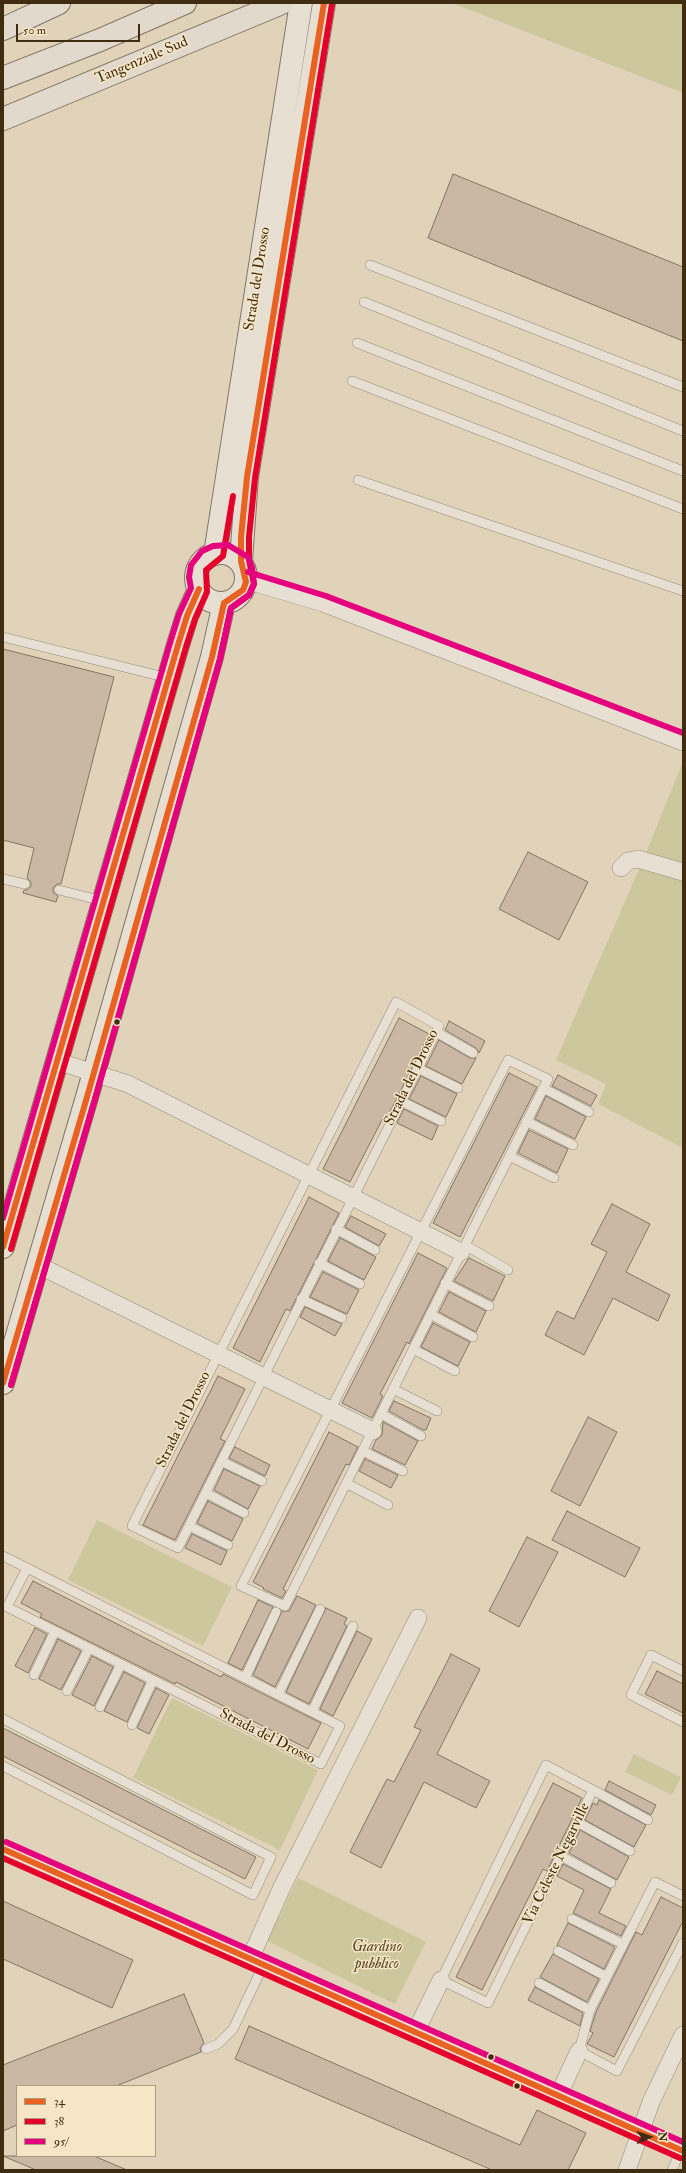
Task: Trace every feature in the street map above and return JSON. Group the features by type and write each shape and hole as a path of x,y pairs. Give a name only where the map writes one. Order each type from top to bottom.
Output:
{"highway":[{"path":"3,29 59,3"},
{"path":"3,78 185,3"},
{"name":"Tangenziale Sud","path":"3,118 282,3"}],"street":[{"name":"Strada del Drosso","path":"215,554 301,3"},
{"name":"Strada del Drosso","path":"243,570 247,477 324,3"},
{"path":"243,570 243,590 234,598 224,603 207,599 199,589 197,577 199,567 206,558 215,554 226,553 243,570 323,603 683,742"},
{"path":"3,1247 168,678 187,616 199,589"},
{"path":"3,1383 94,1072 212,657 224,603"},
{"path":"621,868 628,861 638,859 683,872"},
{"path":"57,1061 128,1084 421,1231 463,1248"},
{"name":"Strada del Drosso","path":"38,1265 329,1411 372,1431"},
{"path":"257,1961 282,1887 418,1618"},
{"path":"3,1849 682,2150"},
{"name":"Via Celeste Negarville","path":"416,2031 441,1980"},
{"path":"627,2170 652,2102 683,2035"},
{"path":"558,2096 579,2051"}],"lane":[{"path":"370,265 683,387"},
{"path":"364,302 683,431"},
{"path":"357,343 683,471"},
{"path":"352,381 683,509"},
{"path":"358,480 683,591"},
{"path":"3,637 168,678"},
{"path":"3,880 25,884"},
{"path":"59,890 103,902"},
{"name":"Strada del Drosso","path":"396,1002 439,1026 436,1032 352,1197 178,1548 132,1526 217,1354 396,1002"},
{"path":"436,1032 473,1053"},
{"path":"508,1060 548,1079 543,1088 285,1606 242,1586 329,1411 508,1060"},
{"path":"418,1068 458,1088"},
{"path":"543,1088 589,1112"},
{"path":"401,1101 441,1121"},
{"path":"526,1121 574,1145"},
{"path":"509,1156 554,1178"},
{"path":"336,1229 375,1250"},
{"path":"463,1248 508,1270"},
{"path":"319,1263 360,1284"},
{"path":"445,1283 489,1306"},
{"path":"301,1299 342,1318"},
{"path":"430,1314 473,1337"},
{"path":"413,1349 455,1371"},
{"path":"394,1389 437,1411"},
{"path":"381,1414 421,1436"},
{"path":"363,1451 403,1471"},
{"path":"221,1461 262,1481"},
{"path":"346,1483 388,1505"},
{"path":"206,1493 244,1513"},
{"path":"189,1526 228,1545"},
{"name":"Strada del Drosso","path":"3,1556 27,1568 245,1678 278,1695 340,1726 321,1764 7,1607 27,1568"},
{"path":"278,1695 320,1609"},
{"path":"245,1678 276,1612"},
{"path":"312,1712 353,1626"},
{"path":"34,1675 55,1631"},
{"path":"67,1691 89,1648"},
{"path":"683,1671 651,1655 631,1695 683,1722"},
{"path":"100,1706 121,1664"},
{"path":"132,1725 153,1680"},
{"path":"3,1719 271,1857 253,1895 3,1766"},
{"name":"Via Celeste Negarville","path":"546,1765 593,1790 578,1822 488,2003 441,1980 546,1765"},
{"path":"593,1790 648,1820"},
{"path":"578,1822 630,1851"},
{"path":"561,1856 611,1883"},
{"path":"683,1896 655,1882 590,2010 579,2051 618,2071 683,1943"},
{"path":"572,1919 623,1944"},
{"path":"558,1951 607,1977"},
{"path":"206,2049 226,2038 233,2029 257,1961"},
{"path":"538,1983 590,2010"},
{"path":"672,2170 682,2150"}],"green space":[{"path":"452,3 683,3 683,93"},
{"path":"682,764 683,1148 598,1104 606,1084 556,1060 643,860"},
{"path":"97,1520 232,1587 203,1646 68,1580"},
{"path":"172,1698 318,1770 280,1850 133,1778"},
{"path":"634,1754 681,1777 672,1795 625,1772"},
{"name":"Giardino pubblico","path":"298,1878 426,1942 395,2004 267,1941"}],"building":[{"path":"453,174 683,267 683,341 428,238"},
{"path":"3,649 114,677 61,884 57,884 53,888 53,892 58,896 56,902 23,893 24,890 27,890 31,886 31,882 27,878 34,848 3,840"},
{"path":"528,852 588,882 559,940 499,909"},
{"path":"399,1018 429,1034 387,1118 384,1116 350,1182 323,1169"},
{"path":"449,1021 485,1041 479,1053 476,1048 445,1030"},
{"path":"439,1040 470,1058 476,1058 462,1084 426,1066"},
{"path":"509,1073 537,1087 460,1237 433,1223"},
{"path":"558,1075 597,1095 591,1106 552,1086"},
{"path":"421,1076 457,1094 446,1117 409,1099"},
{"path":"546,1096 586,1117 575,1139 535,1119"},
{"path":"404,1109 438,1126 432,1140 397,1123"},
{"path":"529,1130 568,1149 557,1173 518,1153"},
{"path":"309,1197 339,1213 290,1311 286,1309 260,1362 233,1348"},
{"path":"612,1204 650,1224 626,1272 670,1295 658,1321 613,1298 584,1355 545,1335 557,1311 574,1319 607,1252 591,1244"},
{"path":"351,1216 386,1234 379,1246 345,1227"},
{"path":"340,1238 376,1257 364,1280 328,1261"},
{"path":"418,1253 447,1268 409,1344 407,1342 380,1394 383,1396 372,1418 342,1403"},
{"path":"469,1258 505,1276 493,1301 454,1281"},
{"path":"323,1272 359,1290 347,1314 310,1297"},
{"path":"449,1292 486,1311 476,1332 439,1312"},
{"path":"305,1307 342,1324 335,1336 300,1317"},
{"path":"433,1323 470,1342 458,1366 421,1347"},
{"path":"218,1376 245,1389 220,1439 225,1441 175,1540 143,1525"},
{"path":"394,1401 431,1418 426,1430 423,1430 389,1411"},
{"path":"588,1417 617,1432 580,1506 551,1491"},
{"path":"383,1422 418,1441 405,1465 372,1449 376,1440 382,1435"},
{"path":"329,1432 358,1447 349,1465 346,1464 283,1589 286,1591 282,1598 263,1589 264,1588 253,1582"},
{"path":"235,1447 270,1465 265,1476 229,1458"},
{"path":"365,1459 398,1475 391,1488 359,1471"},
{"path":"224,1469 260,1486 248,1509 214,1490"},
{"path":"208,1501 243,1519 232,1541 197,1523"},
{"path":"567,1511 640,1548 625,1577 552,1540"},
{"path":"192,1534 227,1551 221,1565 185,1548"},
{"path":"527,1537 558,1552 519,1627 489,1611"},
{"path":"33,1581 221,1677 223,1674 321,1723 308,1749 176,1682 175,1684 40,1617 42,1614 21,1603"},
{"path":"297,1596 316,1605 275,1687 253,1675 282,1611 289,1611"},
{"path":"258,1600 273,1607 242,1670 228,1663"},
{"path":"326,1608 347,1618 344,1624 347,1626 309,1704 286,1692"},
{"path":"35,1628 47,1634 28,1673 15,1666"},
{"path":"357,1631 372,1639 333,1716 320,1709"},
{"path":"58,1639 81,1651 61,1690 39,1679"},
{"path":"451,1654 480,1669 437,1754 490,1781 476,1808 424,1782 381,1868 350,1852 387,1779 394,1782 421,1730 414,1727"},
{"path":"92,1656 113,1667 94,1706 72,1695"},
{"path":"657,1671 683,1684 683,1713 645,1694"},
{"path":"124,1672 145,1683 127,1722 104,1711"},
{"path":"156,1688 169,1695 149,1734 137,1728"},
{"path":"3,1728 256,1857 245,1879 3,1756"},
{"path":"609,1781 656,1805 651,1815 605,1790"},
{"path":"553,1783 582,1798 547,1871 543,1869 482,1990 456,1977"},
{"path":"599,1800 646,1825 634,1847 585,1820 593,1803 597,1805"},
{"path":"580,1830 629,1857 617,1880 569,1853"},
{"path":"563,1864 611,1889 599,1913 626,1926 621,1936 573,1913 584,1890 557,1876"},
{"path":"661,1897 683,1908 683,1921 614,2057 587,2044 593,2033 590,2031 596,2012 636,1932 642,1935"},
{"path":"3,1901 133,1960 112,2008 3,1959"},
{"path":"568,1923 615,1947 604,1969 557,1945"},
{"path":"553,1954 599,1979 587,2002 540,1977"},
{"path":"535,1987 583,2013 580,2026 528,2000"},
{"path":"184,1994 204,2043 200,2048 201,2052 118,2085 16,2085 16,2125 3,2131 3,2065"},
{"path":"249,2026 520,2145 537,2110 586,2133 568,2170 492,2170 235,2059"},
{"path":"3,2156 96,2157 127,2170 36,2170"}],"transit line":[{"name":"34","path":"224,603 243,590 246,582 241,561 241,537 247,477 324,3"},
{"name":"38","path":"11,1385 95,1099 220,659 231,608 249,595 254,584 249,560 249,537 255,478 332,4"},
{"name":"38","path":"11,1249 186,647 195,619 207,592 206,570 223,556 233,496"},
{"name":"95/","path":"3,1218 170,643 179,614 191,588 189,577 191,565 202,551 213,546 228,545 248,557 252,567 254,584 249,595 231,608 220,659 95,1099 11,1385"},
{"name":"95/","path":"248,572 326,596 683,733"},
{"name":"34","path":"3,1247 178,645 187,616 199,589"},
{"name":"34","path":"3,1383 87,1097 212,657 224,603"},
{"name":"95/","path":"6,1842 683,2142"},
{"name":"34","path":"3,1849 683,2151"},
{"name":"38","path":"3,1858 680,2158"}]}
